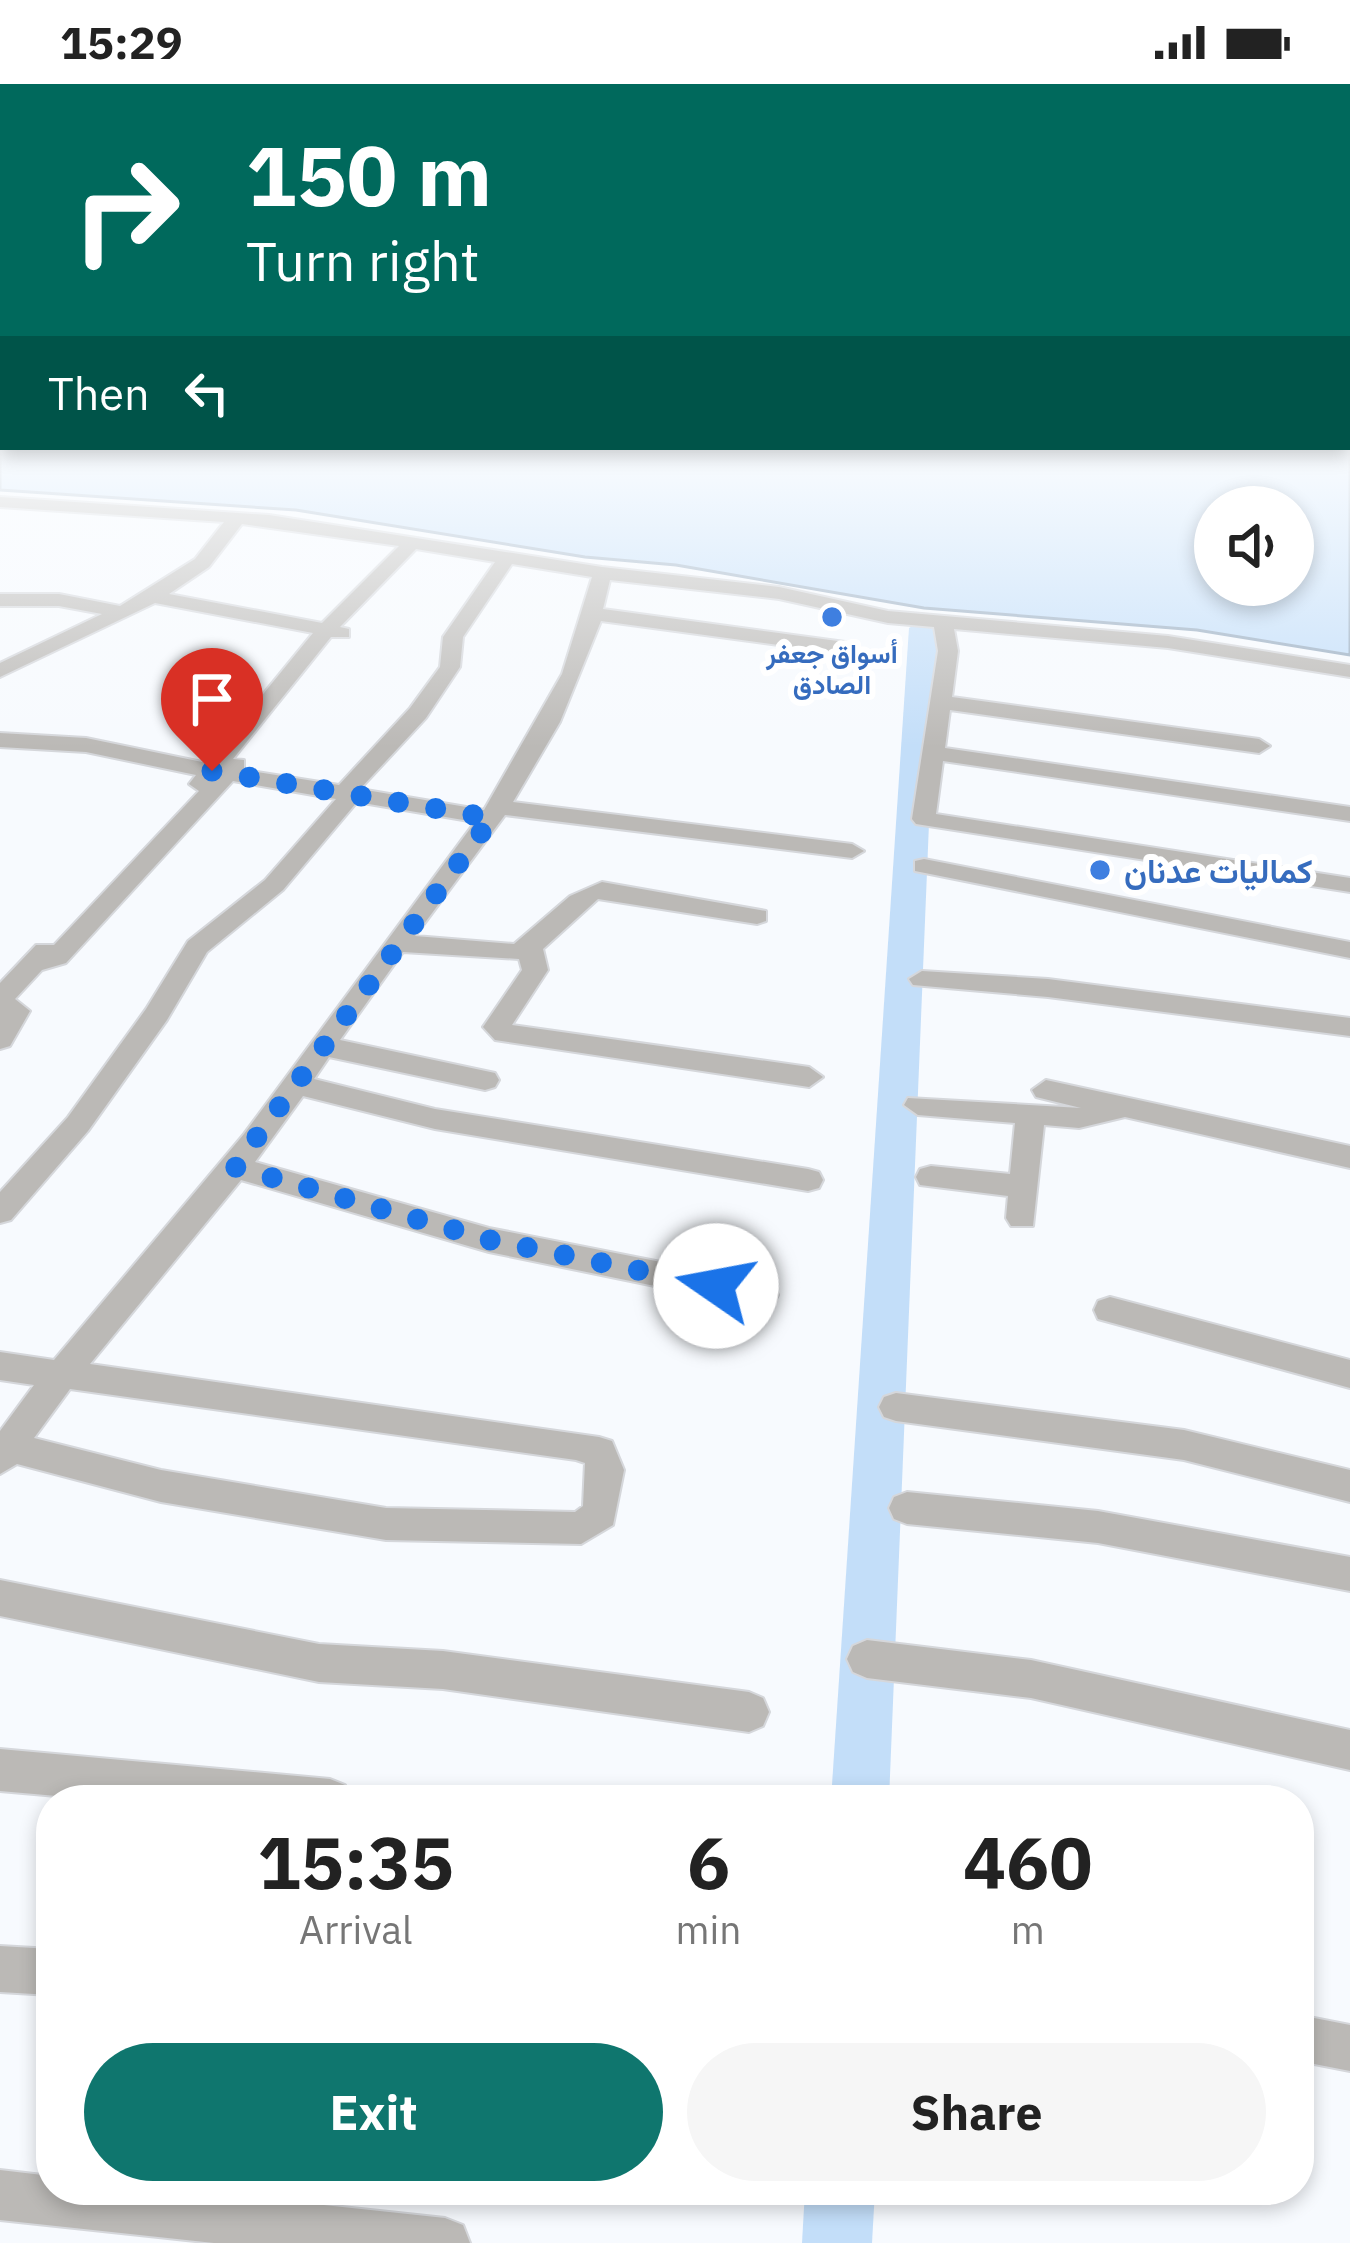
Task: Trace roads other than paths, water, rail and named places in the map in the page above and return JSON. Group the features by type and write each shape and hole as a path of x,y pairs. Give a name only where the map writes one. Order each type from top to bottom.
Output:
{"street":[{"path":"0,671 153,597 202,563 215,546"},
{"path":"0,1040 16,1011 0,1001 221,773 334,632 414,546"},
{"path":"444,546 602,572 779,593 841,609 1168,642 1350,671"},
{"path":"345,794 418,713 450,667 453,637 509,555"},
{"path":"0,1366 61,1373 575,1445 599,1452 604,1461 600,1514 581,1528 386,1524 4,1454 61,1373 235,1167 496,812 556,706 595,614 602,572"},
{"path":"153,597 334,632"},
{"path":"0,600 59,600 122,612"},
{"path":"595,614 845,647"},
{"path":"944,622 948,651 922,814 932,821 1350,885"},
{"path":"939,702 1215,765 1350,814"},
{"path":"0,740 86,745 345,794 852,851"},
{"path":"932,753 1215,765 1259,746"},
{"path":"0,1212 78,1124 157,1014 197,947 274,885 349,799 345,794"},
{"path":"924,866 1350,950"},
{"path":"396,943 502,952 530,949 587,892 602,889 758,916"},
{"path":"530,949 536,970 497,1027 505,1034 809,1077"},
{"path":"922,979 1048,988 1350,1028"},
{"path":"323,1046 485,1080"},
{"path":"295,1084 435,1119 808,1180"},
{"path":"918,1105 1038,1102 1079,1118 1125,1107 1350,1157"},
{"path":"931,1177 1023,1203 1038,1102"},
{"path":"235,1167 490,1240 762,1295"},
{"path":"1110,1310 1350,1374"},
{"path":"896,1406 1184,1445 1350,1486"},
{"path":"907,1508 1098,1527 1350,1574"},
{"path":"0,1598 319,1663 443,1670 748,1712"},
{"path":"867,1659 1031,1679 1350,1750"},
{"path":"0,1770 165,1785"},
{"path":"0,1969 36,1971"},
{"path":"1314,2041 1350,2048"},
{"path":"0,2195 36,2199"},
{"path":"93,2205 445,2243"}],"water":[{"path":"516,546 1194,546 1194,606 1314,606 1314,546 1350,546 1350,655 1197,630 924,608 676,565"}],"waterway":[{"path":"861,1785 923,628"},
{"path":"837,2243 839,2205"}],"place":[{"name":"أسواق جعفر الصادق","path":"832,617"},
{"name":"كماليات عدنان","path":"1100,870"}]}
